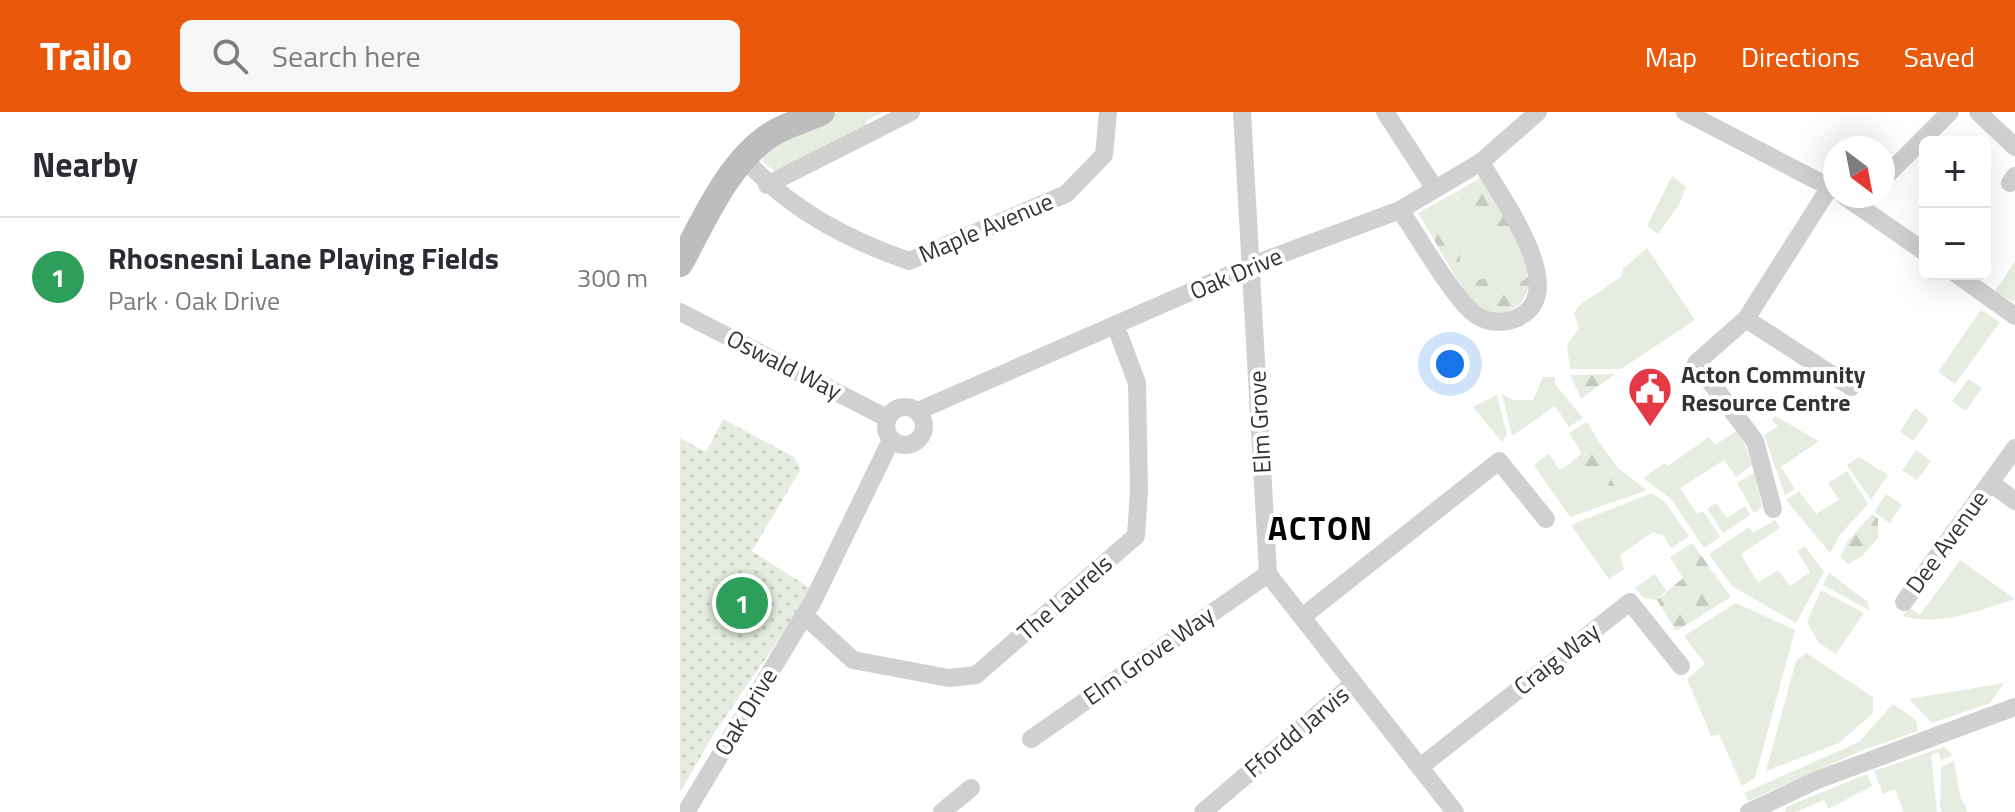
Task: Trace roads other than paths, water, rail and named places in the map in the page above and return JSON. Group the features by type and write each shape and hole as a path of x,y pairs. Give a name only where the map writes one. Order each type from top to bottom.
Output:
{"main road":[{"path":"680,264 721,190 745,159 770,136 822,112"}],"street":[{"path":"767,185 911,112"},
{"name":"Maple Avenue","path":"745,159 767,185 859,244 909,261 1066,194 1104,155 1108,112"},
{"name":"Elm Grove","path":"1242,112 1268,574"},
{"path":"1385,112 1435,189"},
{"name":"Oak Drive","path":"918,411 1252,265 1400,210 1481,162 1538,112"},
{"path":"1685,112 1823,183"},
{"path":"1895,167 1950,112"},
{"path":"1978,112 2015,147"},
{"path":"1400,210 1476,315 1501,322 1523,315 1537,297 1540,274 1481,162"},
{"path":"1773,509 1755,441 1696,363 1746,319 1836,208"},
{"path":"1864,208 1919,248"},
{"path":"1964,280 2015,316"},
{"name":"Oswald Way","path":"680,312 887,418"},
{"path":"1746,319 1851,387"},
{"name":"The Laurels","path":"805,616 853,660 949,678 976,675 1136,536 1139,491 1137,383 1116,327"},
{"path":"901,407 918,411 924,422 919,439 902,446 891,440 886,429 887,418 901,407"},
{"name":"Oak Drive","path":"686,812 805,616 891,440"},
{"name":"Dee Avenue","path":"1904,602 2015,448"},
{"path":"1302,617 1499,461 1546,519"},
{"name":"Dee Avenue","path":"1991,483 2015,501"},
{"path":"1268,574 1455,812"},
{"name":"Elm Grove Way","path":"1031,739 1268,574"},
{"name":"Craig Way","path":"1420,767 1630,602 1681,666"},
{"name":"Ffordd Jarvis","path":"1203,812 1354,683"},
{"path":"1758,810 1817,780 2015,707"},
{"path":"942,812 971,788"}],"place":[{"name":"Acton Community Resource Centre","path":"1650,428"},
{"name":"Rhosnesni Lane Playing Fields","path":"742,603"}],"district":[{"name":"ACTON","path":"1321,529"}]}
